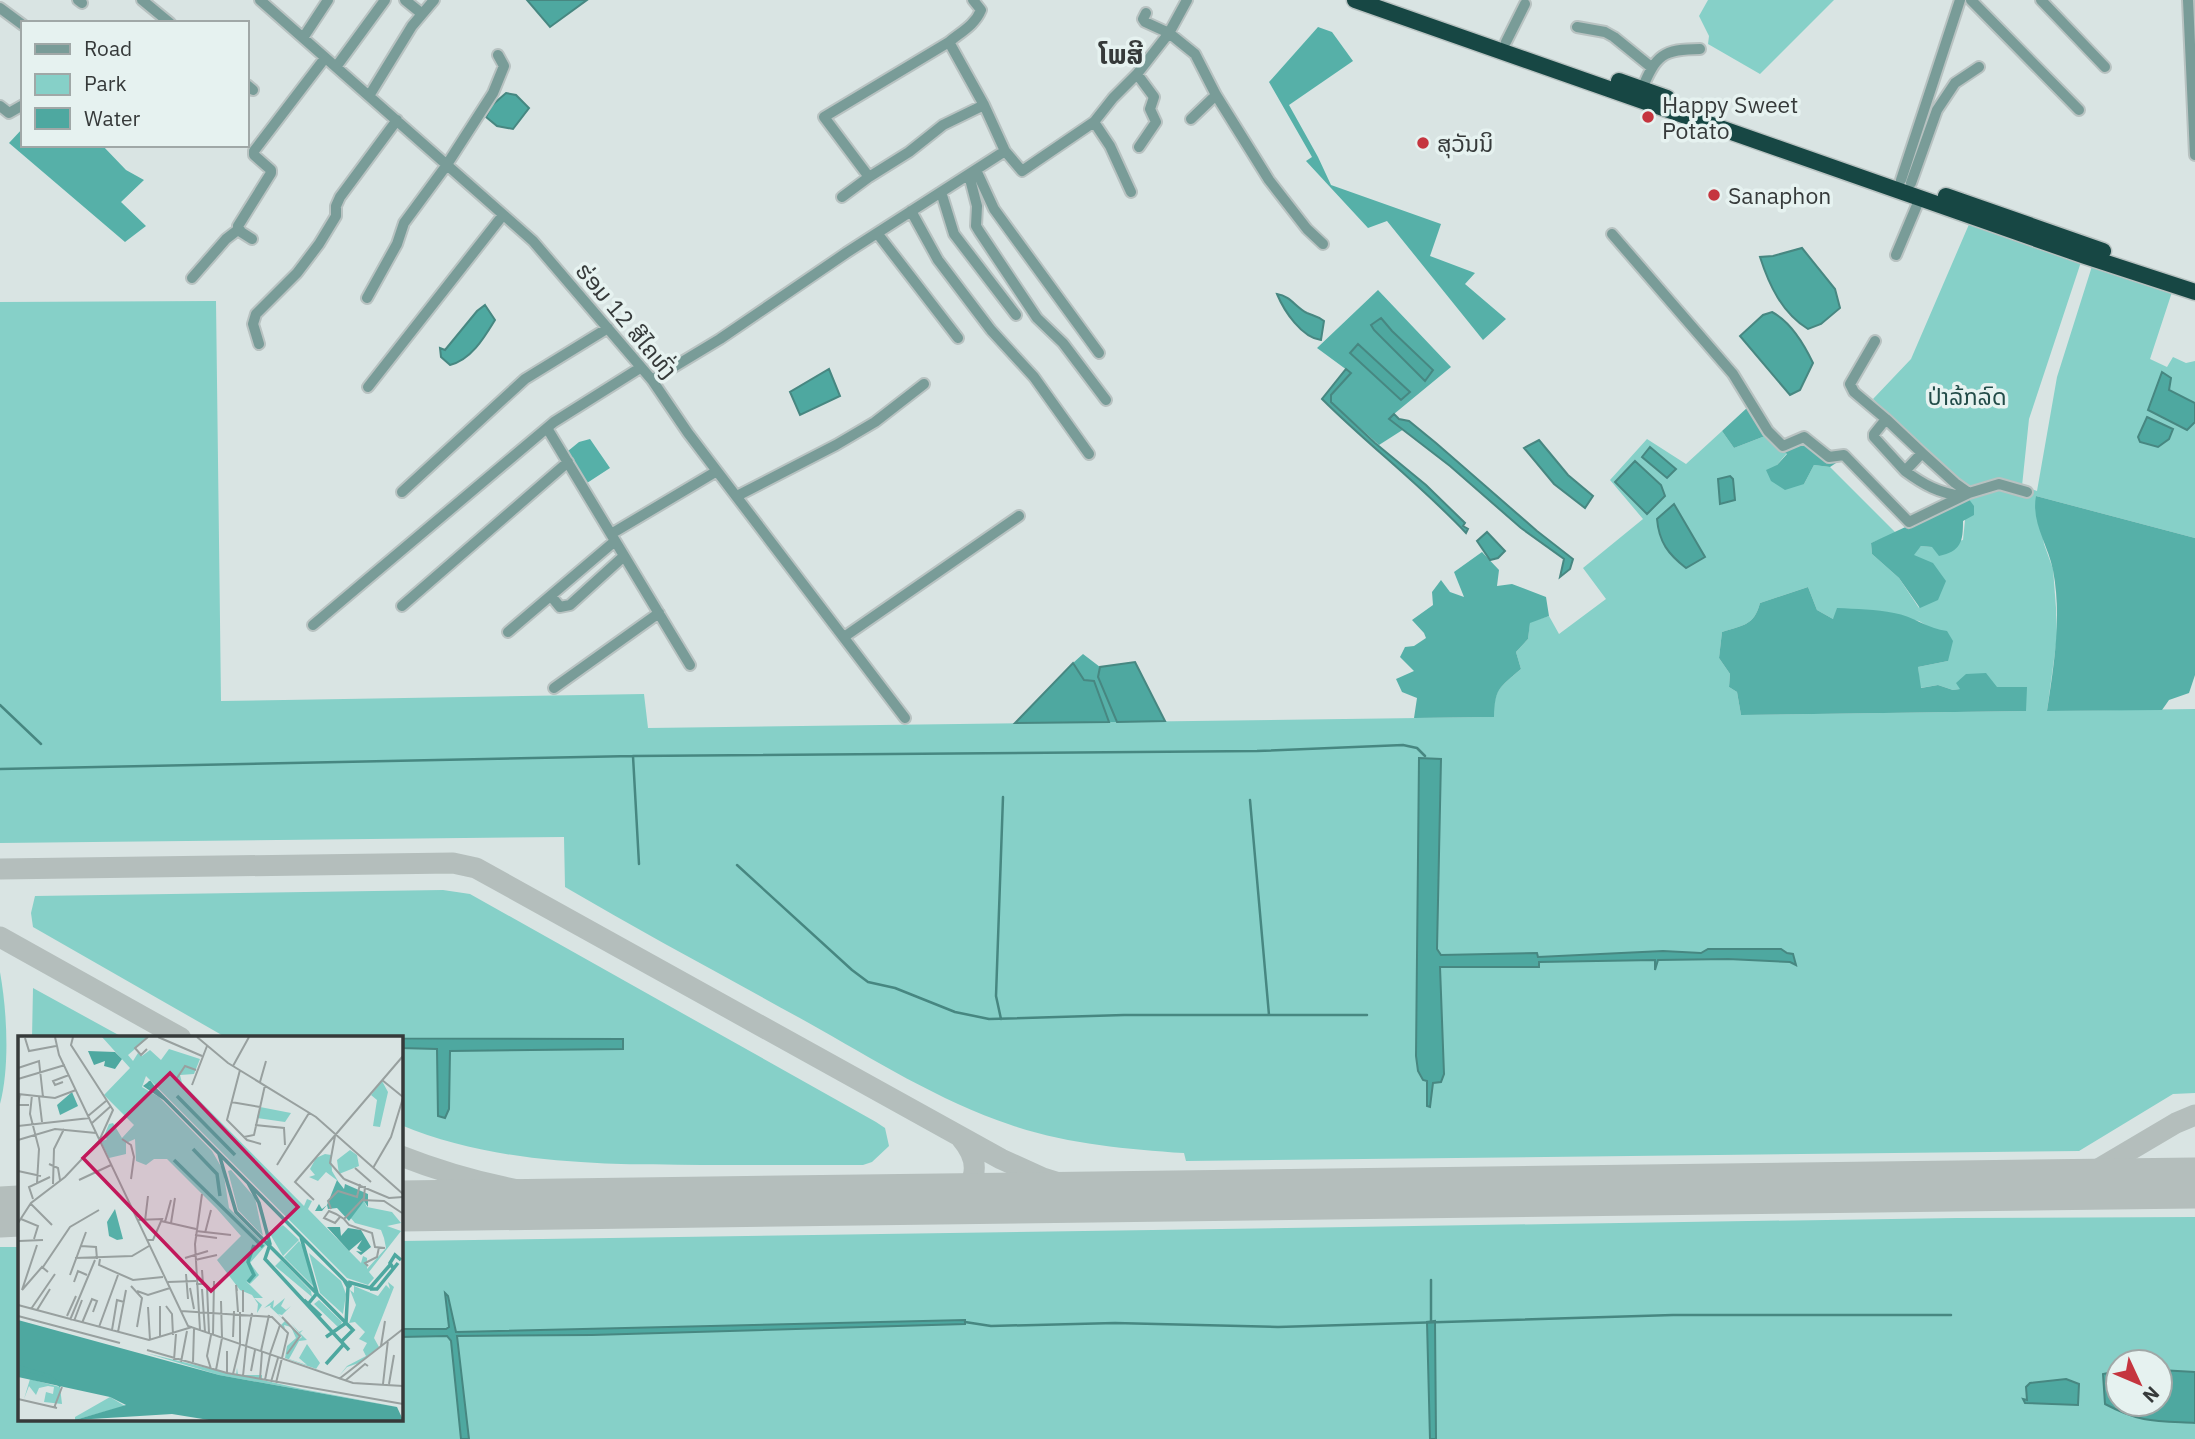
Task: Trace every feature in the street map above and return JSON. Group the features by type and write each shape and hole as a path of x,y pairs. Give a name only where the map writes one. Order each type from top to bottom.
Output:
{"highway":[{"path":"1355,0 2085,256 2195,292"},
{"path":"1387,0 2195,282"}],"street":[{"path":"142,0 168,21"},
{"name":"ຮ່ອມ 12 ສີໄຄທົ່ງ","path":"260,0 533,242 652,380 716,471 905,718"},
{"path":"303,38 328,0"},
{"path":"336,67 385,0"},
{"path":"405,0 421,13"},
{"path":"369,96 421,13 434,0"},
{"path":"869,177 824,117 949,42 974,23 983,5 973,0"},
{"path":"949,42 1005,151 1020,171 1025,171 1094,122 1169,33 1187,0"},
{"path":"1906,181 1960,0"},
{"path":"1971,0 2079,110"},
{"path":"2041,0 2105,67"},
{"path":"2188,0 2195,155"},
{"path":"1506,42 1525,4"},
{"path":"0,8 21,24"},
{"path":"1146,13 1145,22 1169,33 1195,54 1216,95 1269,180 1322,244"},
{"path":"1577,27 1605,32 1651,67"},
{"path":"1642,89 1651,67 1660,55 1670,51 1700,49"},
{"path":"367,298 397,244 404,223 446,166 498,83 504,66 498,54"},
{"path":"192,278 226,239 239,229 243,216 271,173 271,170 254,156 255,148 326,58"},
{"path":"1906,181 1937,110 1955,83 1979,67"},
{"path":"1137,74 1154,97 1150,109 1156,122 1139,147"},
{"path":"1191,119 1216,95"},
{"path":"0,106 9,113 21,106"},
{"path":"842,197 902,158 943,125 984,106"},
{"path":"259,344 253,324 256,314 297,273 319,244 336,216 340,197 397,120"},
{"path":"1094,122 1110,146 1131,192"},
{"path":"652,380 720,339 1005,151"},
{"path":"973,172 994,209 1099,353"},
{"path":"973,172 977,206 976,226 1037,318 1063,344 1106,400"},
{"path":"941,192 954,234 1016,315"},
{"path":"1896,255 1920,198"},
{"path":"911,211 938,260 990,330 1034,377 1088,454"},
{"path":"368,387 503,215"},
{"path":"239,229 253,239"},
{"path":"877,233 958,338"},
{"path":"1612,234 1732,374 1768,431 1780,443 1787,446 1804,437 1829,457 1844,456 1909,522 1966,494 1999,484 2027,492"},
{"path":"402,492 525,379 608,328"},
{"path":"1875,341 1850,384 1854,392 1966,494"},
{"path":"313,625 547,428 640,368"},
{"path":"737,496 875,422 924,384"},
{"path":"1886,419 1874,433 1874,437 1905,471 1927,487 1947,494 1966,494"},
{"path":"547,428 690,665"},
{"path":"1905,471 1922,453"},
{"path":"402,606 568,462"},
{"path":"508,632 551,596 613,537 716,471"},
{"path":"844,637 1019,516"},
{"path":"551,596 560,607 570,606 624,556"},
{"path":"554,688 659,613"}],"green space":[{"path":"1708,0 1834,0 1760,74 1708,44 1709,36 1699,16"},
{"name":"ປ່າລ້ກລົດ","path":"1970,222 2082,259 2029,419 2022,486 2037,491 2057,377 2093,263 2173,289 2150,359 2167,367 2173,357 2186,363 2195,361 2195,538 2036,496 2044,544 2053,569 2056,608 2057,637 2047,711 2195,709 2195,1093 2173,1094 2079,1151 1186,1161 1184,1153 1097,1145 1011,1125 958,1104 907,1078 565,887 564,837 0,843 0,302 216,301 221,701 644,694 648,728 1493,717 1497,694 1521,669 1516,652 1528,639 1530,622 1549,616 1559,634 1606,599 1583,568 1643,519 1610,480 1647,439 1686,464 1722,431 1734,448 1765,436 1787,453 1777,465 1804,484 1814,465 1830,467 1896,533 1871,543 1872,554 1899,578 1919,608 1913,555 1921,546 1933,547 1963,540 1968,491 1873,399 1911,359","holes":["1808,587 1817,610 1833,619 1853,609 1919,621 1934,630 1948,661 1918,667 1920,688 1938,685 1953,690 1961,689 2026,711 1741,715 1737,692 1729,687 1730,674 1719,658 1722,632 1742,626 1751,620 1760,603"]},
{"path":"443,890 470,894 876,1122 885,1128 889,1146 872,1162 863,1165 626,1164 511,1155 437,1138 402,1125 402,1036 224,1036 33,927 31,913 35,896"},
{"path":"0,972 6,1038 5,1073 0,1104"},
{"path":"33,988 120,1036 32,1036"},
{"path":"2195,1217 2195,1439 0,1439 0,1247 18,1247 18,1422 402,1422 402,1241 1957,1218"}],"shaded area":[{"path":"1318,27 1332,32 1353,61 1289,105 1331,185 1441,224 1430,256 1475,273 1465,284 1506,319 1483,340 1387,221 1368,228 1306,161 1312,157 1269,82"},
{"path":"21,130 21,147 104,147 126,170 144,180 121,202 146,226 125,242 9,143"},
{"path":"1378,290 1451,367 1389,419 1404,429 1379,445 1331,402 1331,395 1351,373 1317,348"},
{"path":"1748,407 1765,436 1734,448 1722,431"},
{"path":"590,439 610,468 587,483 568,451 579,442"},
{"path":"1807,443 1842,459 1830,467 1814,465 1804,484 1785,490 1771,481 1766,470 1777,465 1787,454 1783,450"},
{"path":"2036,496 2195,538 2195,675 2189,693 2169,700 2162,710 2047,711 2056,640 2057,605 2051,560 2036,515"},
{"path":"1968,498 1974,506 1974,515 1963,521 1961,540 1956,548 1939,556 1932,547 1921,546 1914,555 1933,563 1946,581 1938,600 1920,608 1899,578 1872,554 1871,543"},
{"path":"1482,552 1499,570 1497,586 1512,584 1546,597 1549,616 1530,623 1528,639 1516,652 1521,669 1497,694 1494,717 1414,718 1417,698 1402,692 1396,679 1414,671 1400,657 1405,647 1414,646 1426,638 1412,620 1433,605 1432,592 1441,580 1450,592 1464,597 1454,572"},
{"path":"1808,587 1817,610 1833,619 1837,608 1880,611 1901,615 1947,631 1953,641 1948,661 1918,667 1921,688 1938,685 1953,690 1960,689 1956,683 1966,674 1986,673 1997,687 2027,687 2026,711 1741,715 1737,692 1729,687 1730,674 1719,658 1722,632 1742,626 1751,620 1760,603"},
{"path":"1083,654 1100,667 1098,677 1117,722 1109,722 1094,681 1084,680 1073,663"}],"water":[{"path":"527,0 587,0 550,27"},
{"path":"506,93 516,95 529,108 513,129 497,126 486,117 491,106"},
{"path":"1802,248 1835,289 1840,308 1821,324 1808,329 1791,315 1778,298 1760,257"},
{"path":"1277,294 1324,321 1321,340 1301,329 1284,308"},
{"path":"485,305 495,320 471,353 450,365 441,357 440,348 445,350"},
{"path":"1772,312 1791,328 1813,363 1800,390 1790,395 1740,336 1763,315"},
{"path":"1381,318 1433,370 1425,381 1374,330 1371,325"},
{"path":"1358,344 1410,392 1401,400 1350,353"},
{"path":"829,369 840,396 800,415 790,392"},
{"path":"1346,369 1351,373 1331,395 1331,402 1426,485 1465,523 1463,526 1468,529 1466,533 1322,399"},
{"path":"2162,372 2171,378 2169,390 2195,403 2195,422 2187,430 2148,410"},
{"path":"1394,414 1399,419 1409,421 1573,559 1570,569 1560,577 1564,559 1521,528 1450,466 1389,419"},
{"path":"2147,417 2173,429 2169,439 2158,447 2140,442 2138,437"},
{"path":"1539,440 1568,475 1593,496 1585,508 1554,484 1524,448"},
{"path":"1650,447 1676,469 1667,478 1642,457"},
{"path":"1635,461 1661,485 1665,496 1647,514 1615,482"},
{"path":"1730,476 1733,479 1735,500 1720,504 1718,479"},
{"path":"1674,504 1705,557 1686,568 1666,547 1658,527 1657,519"},
{"path":"1487,532 1505,551 1498,558 1490,560 1477,541"},
{"path":"1135,662 1165,721 1117,722 1098,677 1100,667"},
{"path":"1073,663 1084,680 1094,681 1109,722 1015,723"},
{"path":"1419,758 1441,759 1437,949 1441,955 1537,953 1538,957 1663,951 1701,953 1708,949 1781,949 1793,954 1796,965 1790,962 1728,959 1658,960 1655,970 1655,960 1539,962 1539,967 1440,967 1444,1074 1441,1082 1433,1083 1430,1107 1427,1106 1427,1081 1423,1080 1418,1071 1416,1056"},
{"path":"402,1038 623,1039 623,1049 450,1051 449,1109 445,1118 438,1116 437,1049 402,1048"},
{"path":"445,1293 456,1332 965,1320 965,1324 592,1335 457,1336 469,1439 461,1439 451,1341 447,1336 402,1337 402,1329 449,1327"},
{"path":"1435,1321 1436,1439 1430,1439 1427,1322"},
{"path":"2174,1371 2195,1372 2195,1423 2139,1418 2174,1418"},
{"path":"2066,1379 2079,1384 2078,1405 2025,1403 2023,1399 2027,1400 2026,1387 2030,1383"}],"waterway":[{"path":"0,705 41,744"},
{"path":"0,769 633,756 1257,751 1403,745 1417,748 1425,756"},
{"path":"633,756 639,864"},
{"path":"1001,1019 996,996 1003,797"},
{"path":"1250,800 1269,1015"},
{"path":"737,865 868,982 895,988 955,1012 989,1019 1124,1015 1367,1015"},
{"path":"1431,1280 1431,1321"},
{"path":"965,1322 991,1326 1115,1323 1278,1327 1673,1315 1951,1315"}],"taxiway":[{"path":"0,869 453,863 476,868 1001,1159 1043,1178 1104,1197"},
{"path":"0,937 177,1036"},
{"path":"2022,1185 2083,1178 2176,1123 2195,1115"},
{"path":"942,1199 963,1190 973,1176 972,1158 961,1138"},
{"path":"402,1156 453,1174 504,1187 611,1204"}],"runway":[{"path":"402,1206 2195,1183"},
{"path":"0,1212 18,1211"}],"place":[{"name":"Happy Sweet Potato","path":"1648,117"},
{"name":"ສຸວັນນິ","path":"1423,143"},
{"name":"Sanaphon","path":"1714,195"}],"district":[{"name":"ໂພສີ","path":"1121,54"}]}
